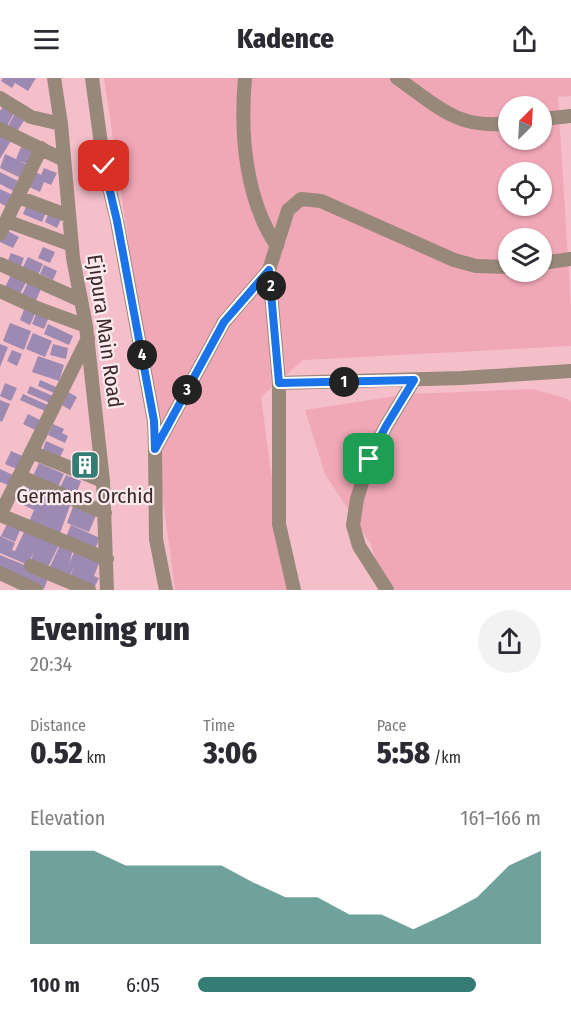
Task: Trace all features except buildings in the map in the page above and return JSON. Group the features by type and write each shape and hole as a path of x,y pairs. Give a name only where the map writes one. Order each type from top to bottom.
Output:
{"street":[{"path":"43,78 55,82"},
{"path":"92,78 104,166 117,221 154,421 156,539 166,590"},
{"path":"245,78 242,112 246,161 260,216 277,246"},
{"path":"397,78 459,120 489,126 498,125"},
{"name":"Ejipura Main Road","path":"55,82 72,245 87,332 103,481 107,590"},
{"path":"0,98 31,117 61,124"},
{"path":"552,118 571,116"},
{"path":"0,129 64,160"},
{"path":"41,148 3,228 72,245"},
{"path":"18,197 69,216"},
{"path":"155,449 224,322 269,270 288,210 301,199 310,198 347,212 454,260 476,266 498,267"},
{"path":"552,262 571,259"},
{"path":"0,264 80,300"},
{"path":"269,270 279,383 279,524 294,590"},
{"path":"0,291 87,332 0,515 107,559"},
{"path":"279,383 414,380 571,371"},
{"path":"387,590 359,546 352,525 369,459 414,380"},
{"path":"31,452 103,481"},
{"path":"19,477 105,513"},
{"path":"31,566 89,590"},
{"path":"0,573 36,590"}],"shaded area":[{"path":"104,78 571,78 571,96 558,97 571,308 571,346 303,360 261,397 287,590 175,590 133,273"},
{"path":"533,389 568,399 571,403 571,590 382,590 372,546 325,474 305,410 409,394"}],"place":[{"name":"Germans Orchid","path":"85,465"}],"route":[{"path":"104,166 117,221 154,421 155,449 224,322 269,270 279,383 414,380 369,459"}]}
